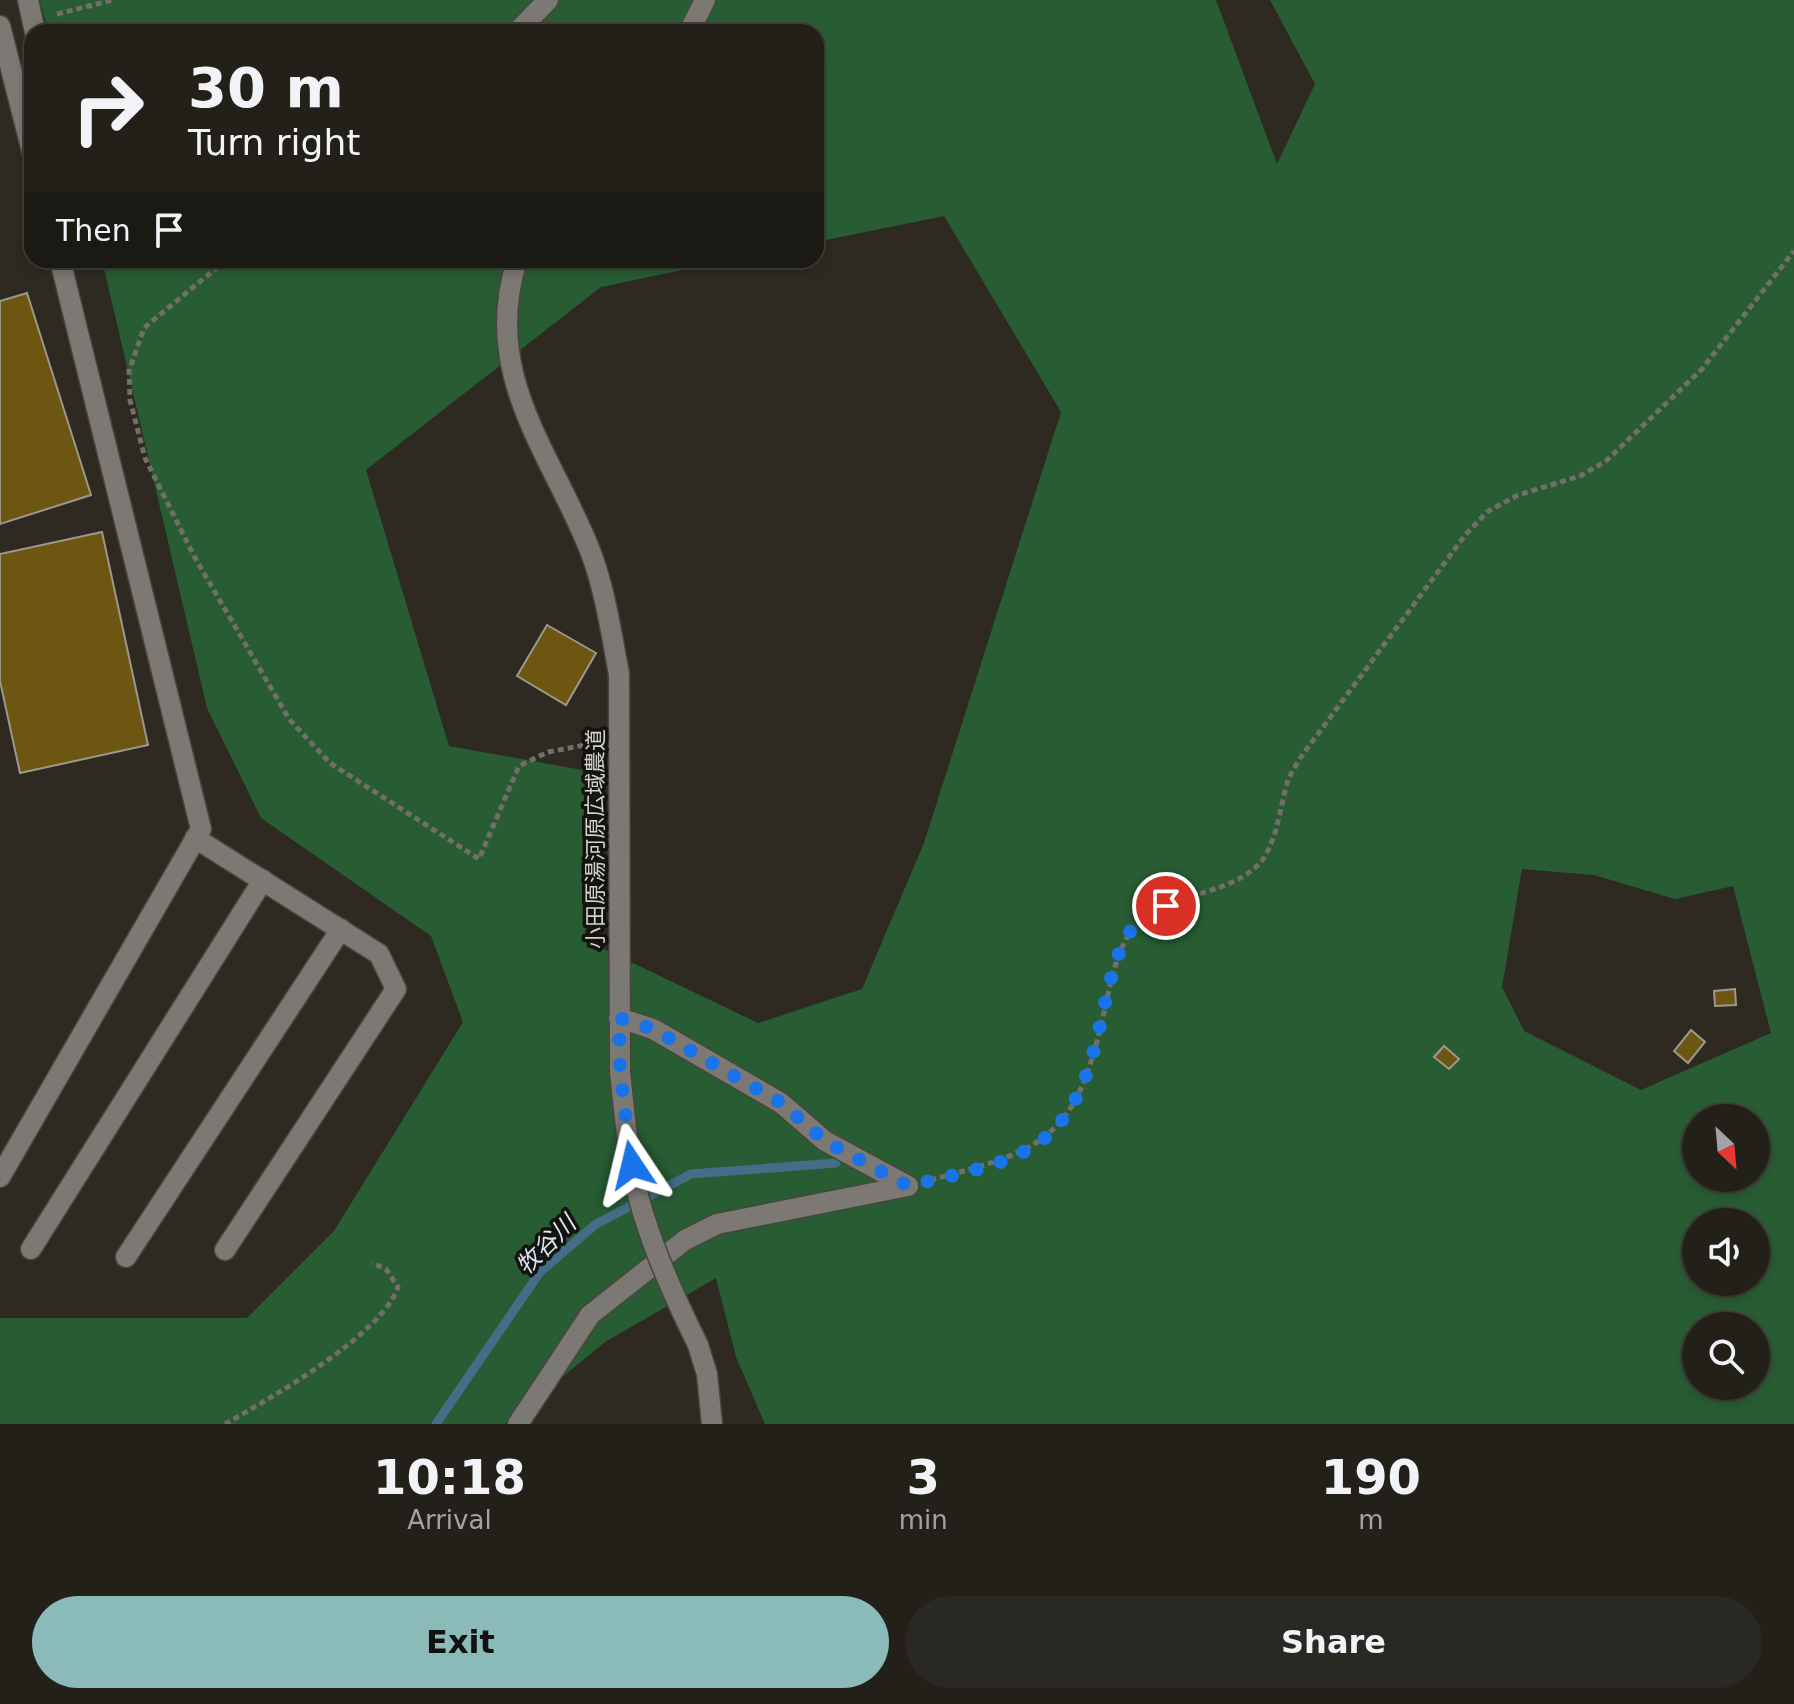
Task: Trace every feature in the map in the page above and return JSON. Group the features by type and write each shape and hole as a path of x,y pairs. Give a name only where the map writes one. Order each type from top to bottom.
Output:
{"street":[{"path":"525,24 548,0"},
{"path":"693,24 705,0"},
{"path":"0,26 24,120"},
{"path":"0,1177 201,829 62,268"},
{"name":"小田原湯河原広域農道","path":"514,268 510,282 507,336 514,376 528,424 590,549 608,610 619,674 620,1072 628,1142 642,1210 707,1374 712,1424"},
{"path":"195,838 379,954 396,989 225,1250"},
{"path":"31,1249 263,880"},
{"path":"126,1257 341,929"},
{"path":"619,1018 653,1029 781,1103 825,1141 908,1186"},
{"path":"518,1424 590,1315 685,1240 717,1224 908,1186"}],"path":[{"path":"32,17 113,0"},
{"path":"908,1186 995,1163 1044,1139 1070,1114 1088,1076 1127,937 1143,918 1236,880 1259,864 1269,849 1290,776 1303,754 1466,534 1487,512 1518,495 1580,476 1606,461 1702,369 1794,251"},
{"path":"216,268 144,328 129,371 130,400 152,472 194,556 289,719 330,763 479,859 519,766 548,752 587,743 620,744"},
{"path":"225,1424 287,1389 341,1350 383,1311 398,1287 386,1269 372,1263"}],"green space":[{"path":"40,0 1216,0 1277,164 1315,84 1270,0 1794,0 1794,1424 765,1424 736,1357 716,1278 605,1342 505,1424 0,1424 0,1318 247,1318 334,1231 463,1022 431,936 261,818 207,708 104,268 692,268 601,287 366,470 449,746 588,771 585,940 758,1023 862,989 924,843 1061,412 944,216 824,240 824,24 46,24","holes":["1522,869 1594,875 1675,899 1733,886 1771,1033 1641,1090 1524,1031 1502,987"]}],"building":[{"path":"27,293 91,495 0,524 0,301"},
{"path":"102,532 148,745 20,773 0,681 0,554"},
{"path":"547,625 596,653 566,705 517,676"},
{"path":"1735,989 1736,1005 1715,1006 1714,991"},
{"path":"1691,1030 1705,1042 1688,1063 1674,1051"},
{"path":"1444,1046 1459,1059 1449,1069 1434,1057"}],"waterway":[{"name":"牧谷川","path":"436,1424 540,1272 596,1224 691,1174 836,1163"}],"route":[{"path":"632,1165 620,1072 619,1018 653,1029 781,1103 825,1141 908,1186 995,1163 1044,1139 1070,1114 1088,1076 1108,995 1127,937 1143,918 1166,906"}]}
